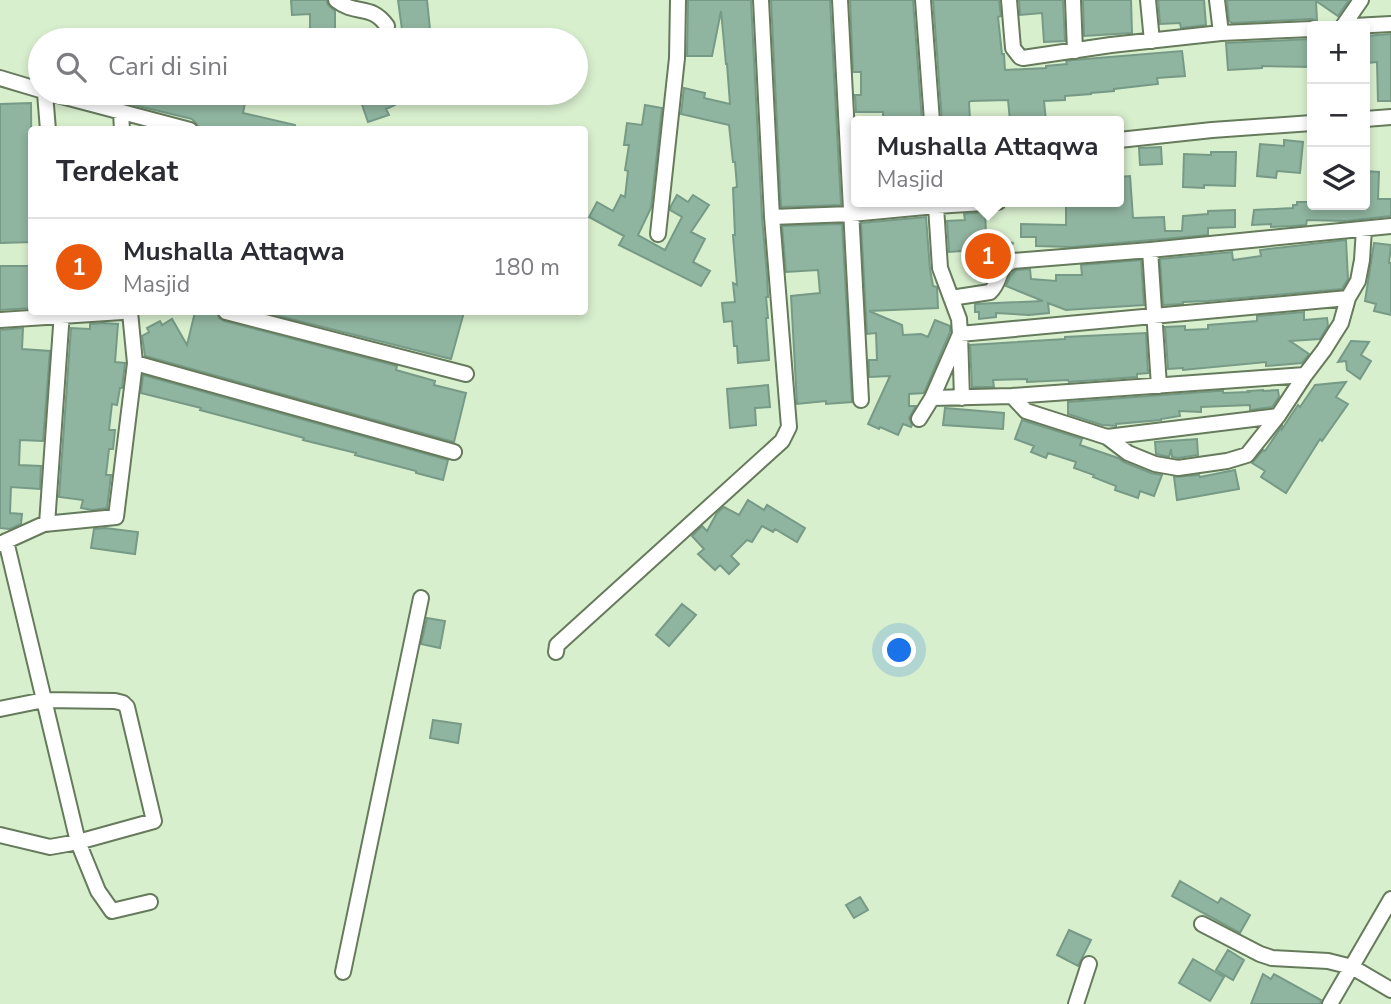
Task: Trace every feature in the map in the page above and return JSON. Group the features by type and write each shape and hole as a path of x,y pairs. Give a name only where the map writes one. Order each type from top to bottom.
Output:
{"street":[{"path":"337,0 353,9 370,11 381,17 387,26"},
{"path":"658,234 677,58 678,0"},
{"path":"556,652 557,645 782,441 789,427 772,217 761,0"},
{"path":"840,0 861,400"},
{"path":"923,0 932,116"},
{"path":"1009,0 1013,48 1023,58 1222,33 1307,29"},
{"path":"1073,0 1074,51"},
{"path":"1148,0 1152,41"},
{"path":"1217,0 1222,33"},
{"path":"1346,21 1361,0"},
{"path":"1370,25 1391,24"},
{"path":"0,78 28,86"},
{"path":"47,105 48,126"},
{"path":"94,105 175,126"},
{"path":"121,112 122,126"},
{"path":"1370,119 1391,117"},
{"path":"1124,139 1307,123"},
{"path":"772,217 851,214 910,207"},
{"path":"936,207 940,268 959,319 962,398"},
{"path":"951,298 990,292 995,288 1005,265 1013,261 1391,226"},
{"path":"1012,396 1026,411 1107,437 1128,453 1155,464 1178,468 1227,461 1247,455 1325,350 1341,323 1348,298 1358,281 1364,229"},
{"path":"1150,250 1158,386"},
{"path":"960,334 1348,298"},
{"path":"0,320 44,315"},
{"path":"47,524 62,315"},
{"path":"131,315 135,363 116,517 47,524 3,542 78,842 98,891 111,911 150,902"},
{"path":"242,315 466,374"},
{"path":"919,419 932,398 960,334"},
{"path":"135,363 454,452"},
{"path":"932,398 1012,396 1305,375"},
{"path":"1107,437 1278,416"},
{"path":"343,972 421,598"},
{"path":"0,709 44,700 123,703 127,707 153,821 50,847 0,835"},
{"path":"1330,1004 1391,900"},
{"path":"1202,924 1260,954 1328,961 1352,967 1391,990"},
{"path":"1076,1004 1089,964"}],"building":[{"path":"291,0 326,0 335,11 335,28 310,28 310,14 292,15"},
{"path":"398,0 427,0 430,28 402,28"},
{"path":"688,0 751,0 767,275 769,360 738,363 732,321 724,322 722,303 735,302 733,283 737,285 733,188 737,187 729,125 681,114 684,88 705,93 704,98 730,104 727,64 721,11 712,56 687,56"},
{"path":"771,0 830,0 841,205 781,207"},
{"path":"850,0 913,0 922,116 883,116 883,112 856,112 855,95 861,95 861,72 853,72"},
{"path":"933,0 999,0 1001,16 998,17 1005,70 1046,68 1067,64 1066,61 1073,60 1182,51 1185,76 1157,78 1158,84 1065,96 1065,100 1044,101 1046,116 1010,116 1008,100 971,101 970,116 942,116"},
{"path":"1019,0 1063,0 1065,41 1044,42 1042,13 1020,15"},
{"path":"1083,0 1131,0 1132,33 1084,36"},
{"path":"1158,0 1204,0 1206,25 1181,28 1180,23 1160,24"},
{"path":"1227,0 1349,0 1338,16 1316,1 1317,21 1229,21"},
{"path":"1391,34 1391,101 1378,101 1377,62 1370,63 1370,36"},
{"path":"1307,39 1307,67 1262,66 1228,70 1226,43"},
{"path":"0,104 31,105 31,126 28,126 28,242 0,243"},
{"path":"134,105 245,105 243,113 295,125 198,126 192,119"},
{"path":"362,105 395,105 386,109 389,115 368,122"},
{"path":"645,105 662,108 651,208 638,235 665,250 682,217 670,210 677,195 688,202 693,195 709,205 691,232 705,239 693,262 710,271 701,286 619,245 624,236 589,217 597,202 613,211 621,195 625,197 629,145 624,145 627,123 642,125"},
{"path":"1284,140 1303,142 1300,173 1277,171 1276,178 1257,176 1260,144 1284,146"},
{"path":"1161,147 1162,164 1140,165 1139,148"},
{"path":"1211,152 1236,152 1235,186 1183,187 1184,154 1211,155"},
{"path":"1370,171 1379,172 1378,199 1391,199 1391,216 1345,221 1307,220 1306,225 1292,226 1252,225 1254,210 1293,208 1297,202 1307,202 1307,210 1370,210"},
{"path":"1130,176 1133,218 1164,217 1165,231 1182,231 1183,216 1208,214 1208,211 1235,210 1235,227 1208,228 1208,235 1072,247 1036,246 1036,237 1021,237 1021,224 1066,225 1066,207 1124,207 1124,177"},
{"path":"985,212 986,233 1013,243 1009,252 996,262 988,279 976,275 978,258 961,251 949,252 947,221 965,220 964,214"},
{"path":"926,217 930,269 933,286 937,287 938,308 869,311 902,325 903,335 921,334 928,337 935,320 950,326 950,332 924,393 909,394 909,406 916,406 909,418 912,425 903,424 898,435 868,424 890,376 869,377 869,360 877,360 876,333 867,334 861,223"},
{"path":"842,224 852,402 797,404 791,296 820,293 818,270 786,272 782,226"},
{"path":"1346,240 1348,279 1342,289 1163,305 1160,259 1232,252 1233,260 1261,256 1260,250"},
{"path":"1374,243 1391,245 1391,315 1374,311 1376,304 1365,301"},
{"path":"1141,260 1144,305 1066,310 1048,303 1049,313 996,313 996,317 979,319 979,312 975,312 975,304 1043,301 1006,286 1016,270 1030,269 1031,279 1056,281 1056,275 1082,275 1081,265"},
{"path":"0,266 28,266 28,308 0,310"},
{"path":"1304,312 1304,320 1327,318 1328,326 1320,339 1290,341 1309,354 1302,363 1266,366 1266,362 1168,369 1165,327 1208,329 1208,325 1257,321 1257,316"},
{"path":"194,315 218,315 224,321 397,366 396,370 435,381 434,385 466,393 454,442 145,356 142,336 149,332 147,328 160,321 162,325 172,319 187,345"},
{"path":"275,315 463,315 451,359"},
{"path":"90,324 118,324 115,362 125,363 117,405 112,404 109,430 115,430 113,449 109,449 106,475 111,475 107,508 92,510 81,508 83,500 59,497 71,328 90,329"},
{"path":"23,328 22,349 50,351 43,441 20,440 19,465 41,466 40,489 11,487 10,513 22,514 21,524 10,529 0,528 0,330"},
{"path":"1146,333 1148,373 1137,374 1137,377 1069,382 993,380 994,387 972,387 970,345"},
{"path":"1351,341 1369,342 1361,355 1371,361 1360,379 1347,370 1346,361 1338,362"},
{"path":"143,375 448,460 443,480 200,410 201,408 141,393"},
{"path":"1346,382 1336,397 1348,404 1322,441 1320,439 1286,493 1261,477 1265,471 1252,463 1265,451 1315,385"},
{"path":"768,385 770,407 755,408 756,425 730,428 727,389"},
{"path":"1278,390 1279,397 1272,407 1250,410 1250,405 1201,407 1201,412 1179,411 1180,416 1116,426 1102,425 1068,414 1068,402"},
{"path":"945,408 1004,413 1003,429 943,425"},
{"path":"1022,420 1082,439 1080,445 1162,475 1154,496 1140,491 1138,498 1115,490 1116,486 1074,468 1076,462 1048,453 1046,458 1031,452 1034,446 1015,439"},
{"path":"1197,439 1198,455 1172,457 1171,449 1169,457 1156,454 1155,442"},
{"path":"1235,470 1239,489 1177,500 1174,477 1200,477"},
{"path":"748,500 764,510 767,505 805,528 797,542 775,529 773,532 762,526 752,542 747,540 731,556 739,564 729,574 720,565 715,570 698,554 704,549 692,536 702,526 707,531 717,513 724,507 739,515"},
{"path":"94,529 138,532 135,554 91,548"},
{"path":"682,604 696,615 669,646 656,635"},
{"path":"427,618 445,621 440,648 421,644"},
{"path":"433,720 461,724 458,743 430,738"},
{"path":"1180,881 1218,903 1221,898 1250,915 1240,933 1172,896"},
{"path":"860,897 868,910 854,918 846,905"},
{"path":"1069,930 1091,940 1078,966 1057,955"},
{"path":"1228,950 1244,960 1233,980 1216,970"},
{"path":"1193,959 1224,977 1210,1001 1179,983"},
{"path":"1263,974 1271,979 1274,974 1321,1000 1320,1004 1251,1004"}],"place":[{"name":"Mushalla Attaqwa","path":"988,256"}]}
